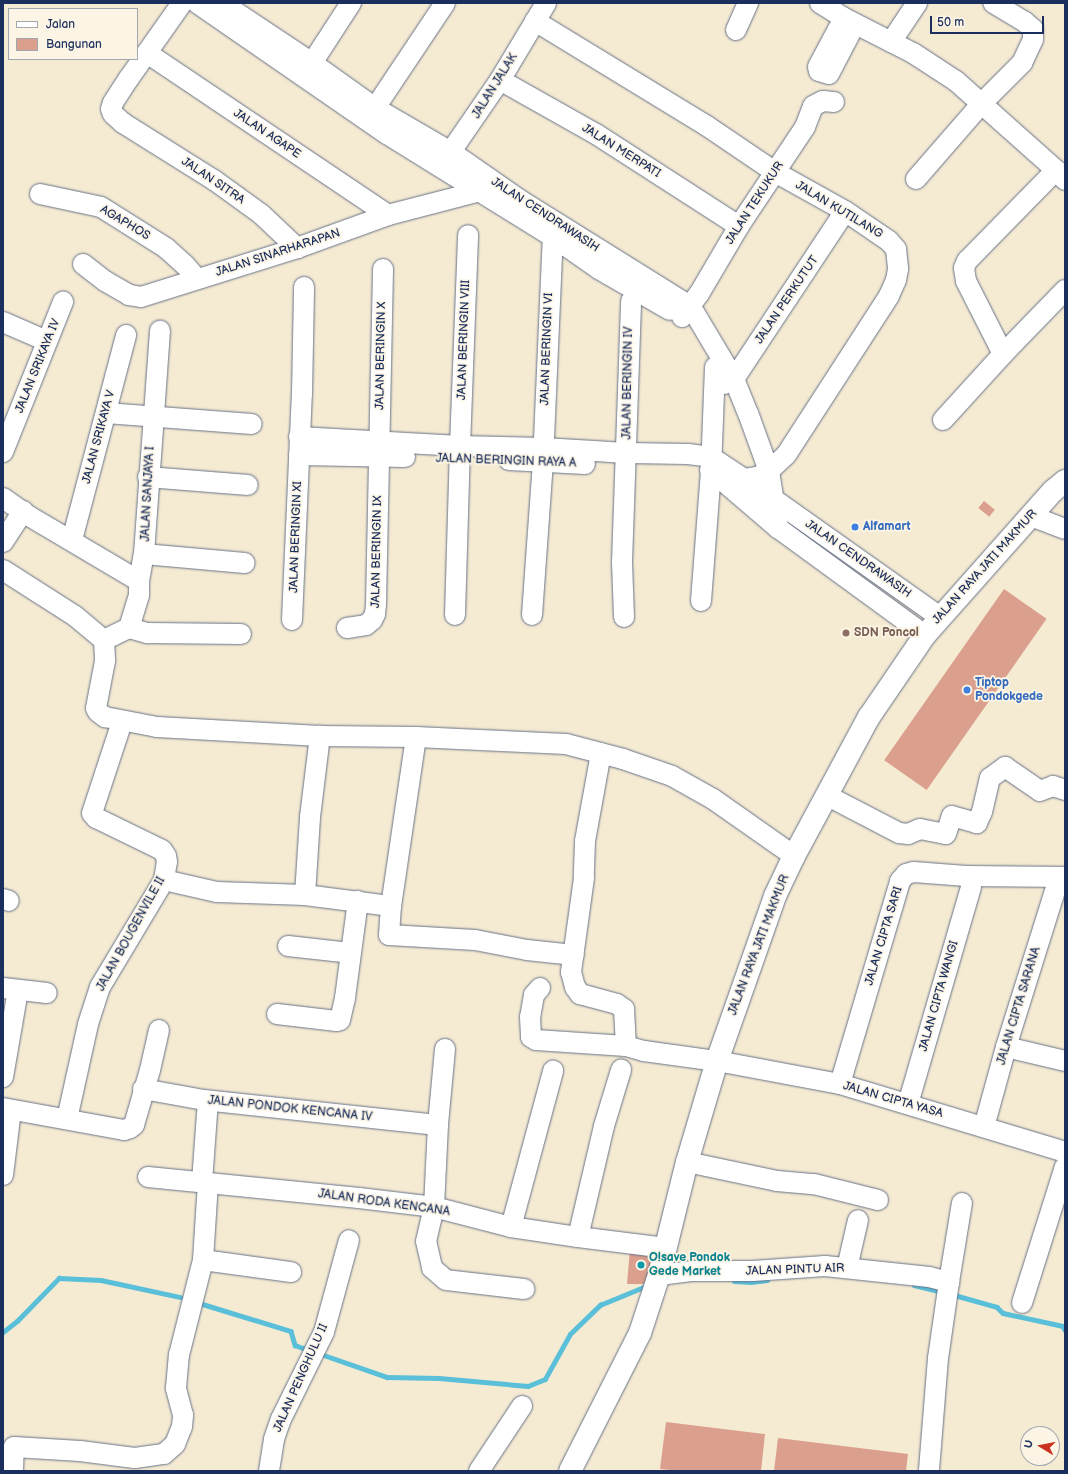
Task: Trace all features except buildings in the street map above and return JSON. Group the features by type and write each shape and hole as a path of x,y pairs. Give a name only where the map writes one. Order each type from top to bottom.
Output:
{"main road":[{"name":"JALAN RAYA JATI MAKMUR","path":"570,1471 640,1333 666,1248 687,1162 717,1061 775,896 794,856 869,717 925,635 1053,491 1065,481"}],"street":[{"path":"146,53 182,3"},
{"name":"JALAN CENDRAWASIH","path":"197,3 387,134 446,159"},
{"name":"JALAN CENDRAWASIH","path":"222,3 248,10 312,63 594,266 686,312"},
{"path":"312,63 351,3"},
{"path":"375,108 445,3"},
{"name":"JALAN JALAK","path":"446,159 500,80 546,3"},
{"path":"736,30 748,3"},
{"path":"820,3 849,21 913,53 956,81 1061,175 967,261 964,268 966,281 1003,354"},
{"path":"891,42 917,3"},
{"path":"916,179 982,103 1022,63 1034,34 1033,29 1025,22 994,3"},
{"name":"JALAN KUTILANG","path":"535,21 687,113 775,172 845,212 889,241 896,249 898,260 896,280 889,296 786,455 757,479"},
{"name":"JALAN SITRA","path":"146,53 111,109 113,114 123,123 214,180 255,210 297,248"},
{"name":"JALAN AGAPE","path":"146,53 388,215"},
{"name":"JALAN MERPATI","path":"500,80 596,134 739,226"},
{"name":"JALAN TEKUKUR","path":"686,312 739,226 805,127 813,106 823,100 834,102"},
{"name":"JALAN CENDRAWASIH","path":"487,189 601,252 686,312 724,377 757,479 773,515 940,617"},
{"name":"JALAN SINARHARAPAN","path":"83,264 105,282 129,295 141,297 297,248 388,215 487,189"},
{"name":"AGAPHOS","path":"40,194 101,207 166,248 185,265 197,279"},
{"name":"JALAN PERKUTUT","path":"724,377 845,212"},
{"name":"JALAN BERINGIN VIII","path":"455,615 468,235"},
{"name":"JALAN BERINGIN VI","path":"543,455 552,237"},
{"name":"JALAN BERINGIN X","path":"379,449 383,270"},
{"name":"JALAN BERINGIN XI","path":"292,620 302,394 304,287"},
{"path":"943,420 1003,354 1065,290"},
{"name":"JALAN BERINGIN IV","path":"624,617 622,562 627,460 631,301"},
{"name":"JALAN SRIKAYA IV","path":"3,452 11,411 47,341 64,302"},
{"path":"3,322 47,341"},
{"name":"JALAN SANJAYA I","path":"129,628 139,595 139,580 144,554 148,477 160,331"},
{"name":"JALAN SRIKAYA V","path":"72,540 126,335"},
{"path":"701,601 711,464 724,377"},
{"path":"106,413 252,424"},
{"path":"299,446 543,455 627,460 688,454 711,464 757,479"},
{"name":"JALAN BERINGIN IX","path":"347,628 366,625 372,620 375,614 379,449"},
{"path":"532,615 543,455"},
{"name":"JALAN CENDRAWASIH","path":"711,464 925,635"},
{"path":"148,477 248,485"},
{"path":"3,498 139,580"},
{"path":"3,542 23,511"},
{"path":"1031,516 1065,529"},
{"path":"144,554 245,562"},
{"path":"3,570 75,616 104,640 105,661 96,708 98,712 105,717 122,722 157,727 320,736 416,737 566,744 601,753 672,776 713,799 794,856"},
{"path":"104,640 129,628 147,633 241,634"},
{"name":"JALAN BOUGENVILE II","path":"67,1119 88,1024 100,986 164,880 166,856 162,850 96,818 92,813 122,722"},
{"path":"305,895 310,817 320,736"},
{"path":"416,737 391,906 389,935 475,940 527,950 574,955"},
{"path":"601,753 585,841 584,878 571,972 575,987 580,994 617,1004 624,1009 626,1046"},
{"path":"826,795 899,833 908,834 920,829 946,834 952,816 977,823 982,812 990,778 1005,768 1040,791 1053,786 1065,790"},
{"name":"JALAN CIPTA SARI","path":"840,1084 900,881 906,874 914,872 1060,882"},
{"path":"164,880 217,892 305,895 391,906"},
{"name":"JALAN CIPTA SARANA","path":"984,1126 1006,1047 1060,882"},
{"name":"JALAN CIPTA WANGI","path":"908,1104 970,887"},
{"path":"277,1014 337,1021 340,1020 345,998 358,901"},
{"path":"288,946 350,953"},
{"name":"JALAN CIPTA YASA","path":"540,988 534,995 530,1017 531,1037 536,1040 626,1046 644,1051 717,1061 840,1084 984,1126 1065,1152"},
{"path":"3,1077 11,989 46,993"},
{"path":"3,1175 7,1109 124,1130 134,1125 150,1070 158,1030"},
{"path":"1006,1047 1065,1060"},
{"path":"445,1049 438,1125 434,1208 426,1241 432,1268 446,1280 524,1289"},
{"path":"578,1238 604,1126 621,1070"},
{"path":"511,1227 554,1071"},
{"name":"JALAN PONDOK KENCANA IV","path":"144,1089 208,1100 438,1125"},
{"path":"13,1471 14,1447 80,1451 135,1464 164,1454 175,1444 182,1427 183,1415 176,1388 179,1354 203,1260 208,1100"},
{"path":"687,1162 777,1181 814,1184 878,1200"},
{"path":"1022,1303 1065,1167"},
{"name":"JALAN RODA KENCANA","path":"148,1177 434,1208 511,1227 578,1238 666,1248"},
{"path":"929,1471 938,1358 962,1203"},
{"path":"847,1268 858,1220"},
{"name":"JALAN PENGHULU II","path":"269,1471 274,1439 281,1419 324,1332 349,1240"},
{"path":"203,1260 291,1272"},
{"name":"JALAN PINTU AIR","path":"658,1275 693,1271 753,1271 825,1266 935,1278 948,1289"},
{"path":"479,1471 522,1406"}],"waterway":[{"path":"3,1332 17,1321 59,1278 101,1280 180,1297"},
{"path":"734,1281 751,1282 767,1280"},
{"path":"914,1285 942,1292"},
{"path":"318,1353 387,1377 439,1378 528,1386 545,1379 570,1334 600,1305 646,1286"},
{"path":"951,1294 997,1307 1003,1313 1063,1326 1065,1330"},
{"path":"196,1302 291,1331 295,1345 309,1350"}],"place":[{"name":"Alfamart","path":"855,527"},
{"name":"SDN Poncol","path":"846,633"},
{"name":"Tiptop Pondokgede","path":"967,690"},
{"name":"O!save Pondok Gede Market","path":"641,1265"}]}
